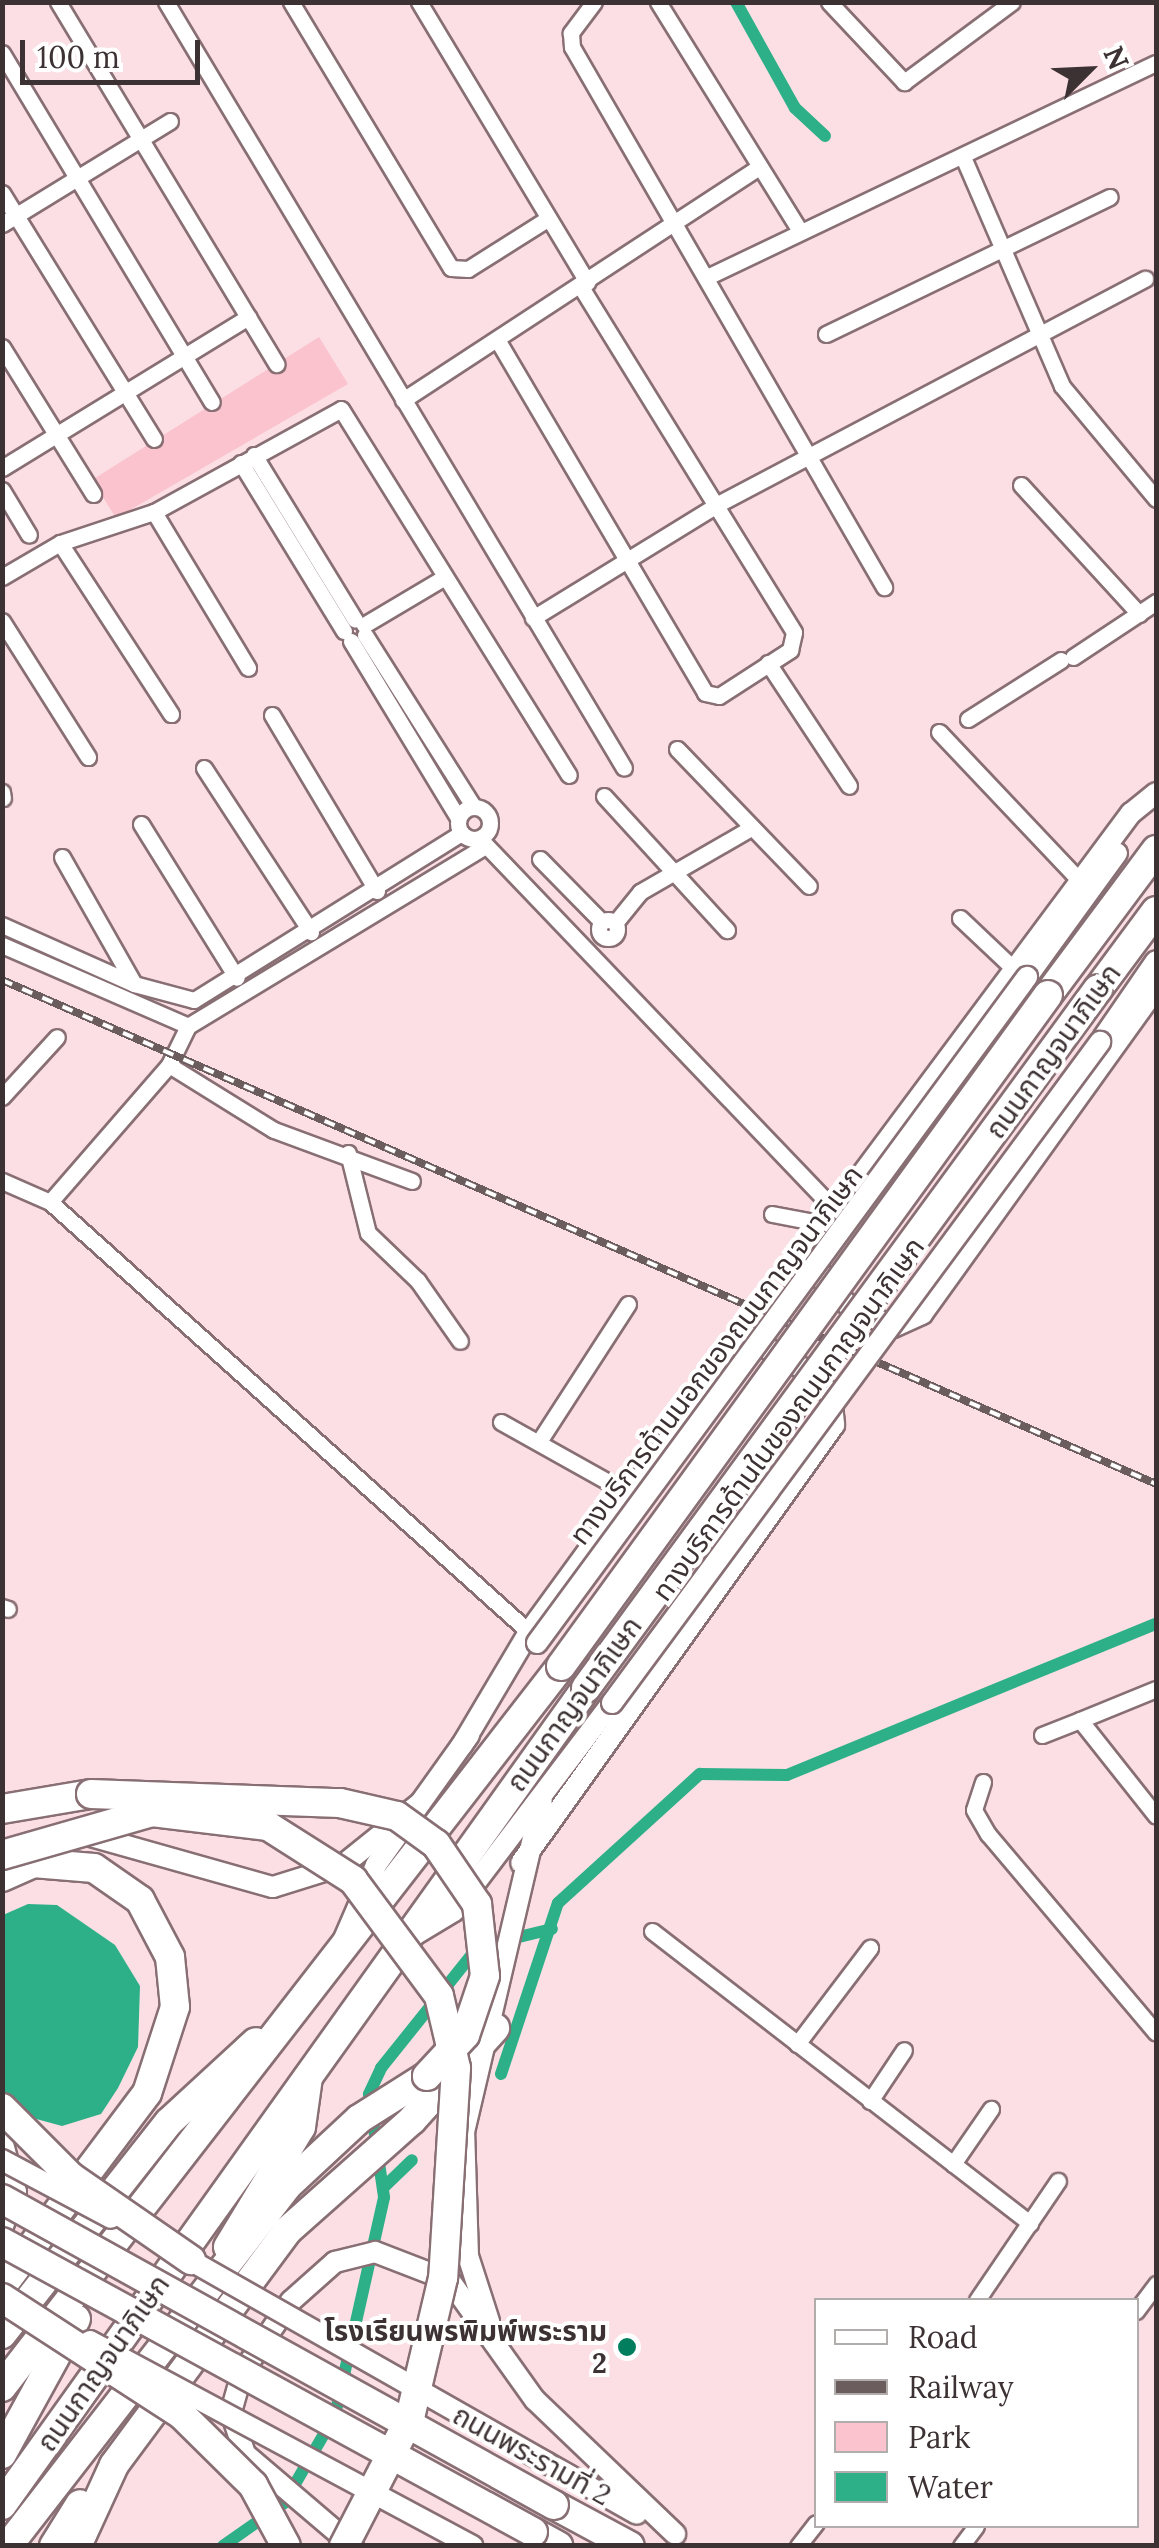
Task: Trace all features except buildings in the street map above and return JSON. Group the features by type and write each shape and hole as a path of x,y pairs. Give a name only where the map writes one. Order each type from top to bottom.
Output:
{"highway":[{"name":"ถนนกาญจนาภิเษก","path":"6,2379 108,2252 284,2019 340,1955 561,1666 1030,980 1156,850"},
{"name":"ถนนกาญจนาภิเษก","path":"2,2504 586,1688 1156,910"},
{"path":"2,1809 90,1794 340,1802 397,1816 436,1844 477,1904 485,1976 464,2034 427,2076 360,2119 287,2186 184,2328 8,2546"},
{"path":"2,1854 152,1812 256,1822 310,1846 352,1880 440,1996 456,2068 443,2278 410,2418 344,2546"},
{"path":"2,1876 33,1863 94,1868 158,1923 175,2007 147,2093 4,2284 182,2415 252,2485 286,2546"},
{"path":"70,2200 168,2122 284,2019"},
{"path":"54,2546 287,2231 392,2137 495,2028"},
{"path":"227,2266 232,2231 302,2127 306,2078"},
{"path":"2,2108 70,2177 191,2260"},
{"path":"2,2334 168,2122"},
{"name":"ถนนพระรามที่ 2","path":"2,2199 630,2546"},
{"path":"2,2242 558,2546"},
{"name":"ถนนกาญจนาภิเษก","path":"2,2454 108,2252"},
{"path":"184,2328 191,2365"},
{"path":"77,2546 114,2464"}],"main road":[{"path":"1156,796 1079,880 1030,980 830,1217 812,1260 850,1307 893,1327 922,1314 1156,988"},
{"name":"ทางบริการด้านนอกของถนนกาญจนาภิเษก","path":"340,1955 365,1884 533,1637 1030,980 1156,796"},
{"name":"ทางบริการด้านในของถนนกาญจนาภิเษก","path":"409,1938 454,1911 542,1800 1156,962"},
{"path":"521,1863 812,1459 834,1425 831,1395 790,1360 744,1343 630,1494 533,1637"},
{"path":"518,2381 477,2292 464,2216 468,2104 495,2028 515,1889 542,1800"},
{"path":"2,1842 91,1834 220,1879 272,1887 343,1866 420,1803"},
{"path":"2,2140 16,2192 2,2228"},
{"name":"ถนนพระรามที่ 2","path":"2,2160 191,2260 695,2546"},
{"path":"352,2546 280,2489 234,2434 242,2373 291,2301 355,2254 395,2254 450,2281 518,2381 674,2534"},
{"path":"4,2284 472,2546"}],"street":[{"path":"58,2 276,364"},
{"path":"166,2 624,768"},
{"path":"291,2 451,268 468,269 547,219"},
{"path":"419,2 794,632 790,650 719,696 705,693 498,341"},
{"path":"594,2 569,40 884,587"},
{"path":"658,2 800,232"},
{"path":"829,2 904,82 1012,2"},
{"path":"2,53 212,402"},
{"path":"707,278 1156,62"},
{"path":"9,220 170,120"},
{"path":"963,157 1033,331 1062,386 1156,499"},
{"path":"404,400 757,168"},
{"path":"2,193 9,220 154,439"},
{"path":"826,334 1110,196"},
{"path":"533,618 718,504 1033,331 1146,279"},
{"path":"2,468 248,318"},
{"path":"2,347 93,494"},
{"path":"2,577 60,544 154,512 340,410 569,775"},
{"path":"50,1202 169,1065 188,1026 482,842 490,818 473,806 248,459"},
{"path":"1021,485 1139,614"},
{"path":"2,490 29,535"},
{"path":"154,512 248,668"},
{"path":"60,544 171,714"},
{"path":"356,630 445,577"},
{"path":"968,718 1156,602"},
{"path":"2,621 88,757"},
{"path":"356,630 460,826 482,842 830,1217"},
{"path":"768,664 850,786"},
{"path":"272,715 378,892"},
{"path":"938,732 1079,880"},
{"path":"677,750 809,886"},
{"path":"204,768 310,932"},
{"path":"604,796 727,930"},
{"path":"2,925 134,984 194,1000 378,892 460,826 473,806"},
{"path":"141,824 236,978"},
{"path":"583,954 606,927 672,872 751,828"},
{"path":"62,857 134,984"},
{"path":"540,859 606,927"},
{"path":"960,918 1030,980"},
{"path":"2,945 188,1026"},
{"path":"2,1098 57,1037"},
{"path":"169,1065 274,1130 348,1152 412,1181"},
{"path":"348,1152 368,1233 418,1281 460,1341"},
{"path":"2,1181 50,1202 533,1637"},
{"path":"772,1214 830,1217"},
{"path":"540,1440 628,1304"},
{"path":"501,1422 540,1440 630,1494"},
{"path":"1042,1735 1156,1689"},
{"path":"1080,1720 1156,1816"},
{"path":"983,1782 974,1810 988,1834 1156,2033"},
{"path":"652,1932 1030,2222"},
{"path":"797,2044 870,1948"},
{"path":"870,2101 904,2050"},
{"path":"954,2164 991,2109"},
{"path":"978,2298 1058,2182"},
{"path":"1139,2307 1156,2284"},
{"path":"798,2546 814,2525"}],"green space":[{"path":"319,337 348,384 116,518 92,480"}],"water":[{"path":"28,1904 57,1905 115,1945 140,1986 138,2047 118,2088 101,2114 62,2126 29,2117 3,2093 3,1915"}],"waterway":[{"path":"736,2 795,108 825,136"},
{"path":"501,2074 558,1903 700,1774 787,1775 1156,1624"},
{"path":"223,2546 284,2503 335,2415 384,2197 369,2094 381,2068 478,1947 552,1929"},
{"path":"383,2188 412,2160"}],"railway":[{"path":"2,980 1156,1484"}],"place":[{"name":"โรงเรียนพรพิมพ์พระราม 2","path":"627,2347"}]}
